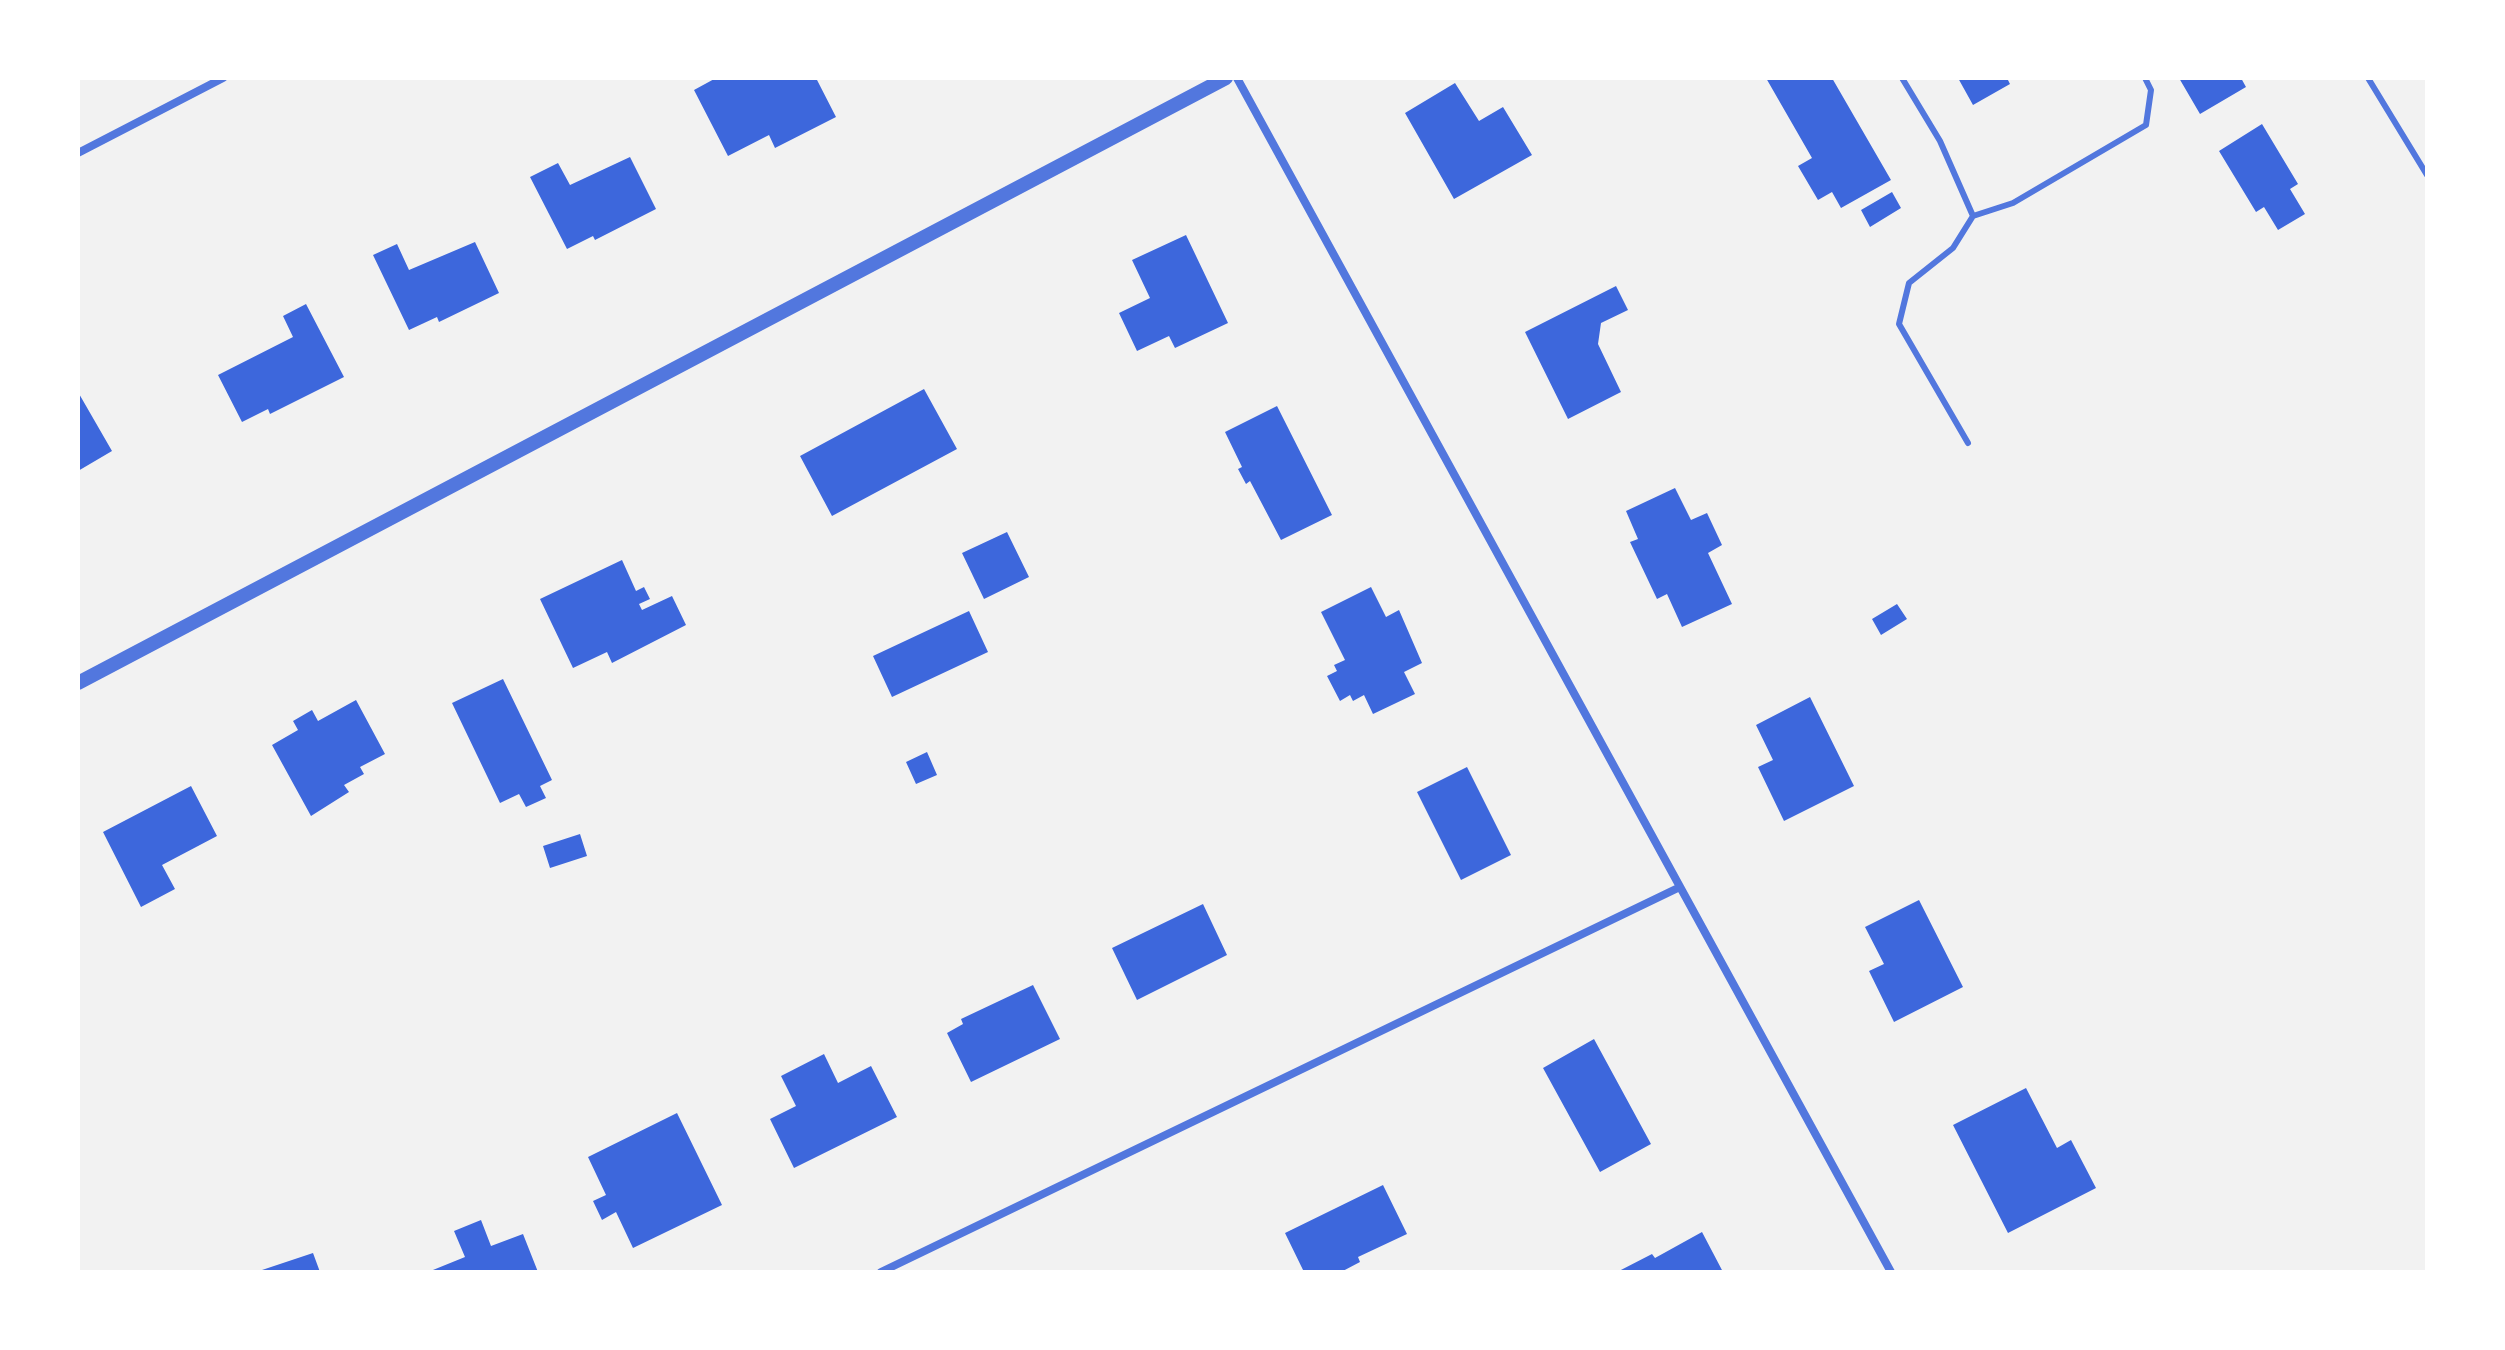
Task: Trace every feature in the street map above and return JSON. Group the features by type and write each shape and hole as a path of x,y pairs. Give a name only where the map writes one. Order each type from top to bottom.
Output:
{"street":[{"path":"78,153 223,78"},
{"path":"78,683 1226,78"},
{"path":"1237,78 1891,1272"},
{"path":"881,1272 1680,887"}],"lane":[{"path":"1902,78 1940,141 1973,216"},
{"path":"1968,443 1899,324 1909,283 1953,248 1973,216 2013,203 2146,125 2151,90 2145,78"},
{"path":"2368,78 2427,175"}],"building":[{"path":"716,78 816,78 836,117 775,148 769,135 728,156 694,90"},
{"path":"1766,78 1832,78 1891,180 1841,208 1832,192 1818,200 1798,166 1812,158"},
{"path":"1958,78 2007,78 2010,84 1973,105"},
{"path":"2179,78 2241,78 2246,87 2200,114"},
{"path":"1455,83 1479,121 1503,107 1532,155 1454,199 1405,113"},
{"path":"2262,124 2298,184 2290,189 2305,214 2278,230 2264,207 2256,212 2219,151"},
{"path":"630,157 656,209 595,240 593,236 567,249 530,177 558,163 570,185"},
{"path":"1892,192 1901,208 1870,227 1861,210"},
{"path":"1186,235 1228,323 1175,348 1169,336 1137,351 1119,313 1150,298 1132,260"},
{"path":"475,242 499,293 439,322 437,317 409,330 373,255 397,244 409,270"},
{"path":"1616,286 1628,310 1601,323 1598,344 1621,392 1568,419 1525,332"},
{"path":"306,304 344,377 270,414 268,409 242,422 218,375 293,337 283,316"},
{"path":"924,389 957,449 832,516 800,456"},
{"path":"78,392 112,451 78,471"},
{"path":"1277,406 1332,515 1281,540 1250,481 1246,484 1238,469 1242,467 1225,432"},
{"path":"1675,488 1691,520 1707,513 1722,545 1708,553 1732,604 1682,627 1667,594 1657,599 1630,542 1638,539 1626,511"},
{"path":"1007,532 1029,577 984,599 962,553"},
{"path":"622,560 636,591 644,587 650,599 639,604 642,610 672,596 686,625 612,663 607,652 573,668 540,599"},
{"path":"1371,587 1386,617 1399,610 1422,663 1404,672 1415,694 1373,714 1364,695 1353,701 1350,695 1340,701 1327,676 1337,671 1334,665 1345,660 1321,612"},
{"path":"1897,604 1907,619 1881,635 1872,619"},
{"path":"969,611 988,652 892,697 873,656"},
{"path":"503,679 552,780 540,786 546,798 526,807 519,794 500,803 452,703"},
{"path":"1810,697 1854,786 1784,821 1758,767 1773,760 1756,725"},
{"path":"356,700 385,754 360,767 364,774 344,785 349,792 311,816 272,745 298,730 293,721 312,710 318,721"},
{"path":"927,752 937,775 916,784 906,762"},
{"path":"1467,767 1511,855 1461,880 1417,792"},
{"path":"191,786 217,836 162,865 175,889 141,907 103,832"},
{"path":"580,834 587,856 550,868 543,846"},
{"path":"1919,900 1963,987 1894,1022 1869,971 1884,964 1865,927"},
{"path":"1203,904 1227,955 1137,1000 1112,948"},
{"path":"1033,985 1060,1039 971,1082 947,1033 963,1024 961,1019"},
{"path":"1594,1039 1651,1144 1600,1172 1543,1068"},
{"path":"824,1054 838,1083 871,1066 897,1117 794,1168 770,1119 796,1106 781,1076"},
{"path":"2026,1088 2057,1148 2071,1140 2096,1188 2008,1233 1953,1125"},
{"path":"677,1113 722,1205 633,1248 616,1212 602,1220 593,1201 606,1195 588,1157"},
{"path":"1383,1185 1407,1234 1358,1257 1360,1262 1341,1272 1304,1272 1285,1233"},
{"path":"481,1220 491,1246 523,1234 538,1272 428,1272 465,1257 454,1231"},
{"path":"1702,1232 1723,1272 1617,1272 1652,1254 1655,1258"},
{"path":"313,1253 320,1272 259,1272 259,1271"}]}
